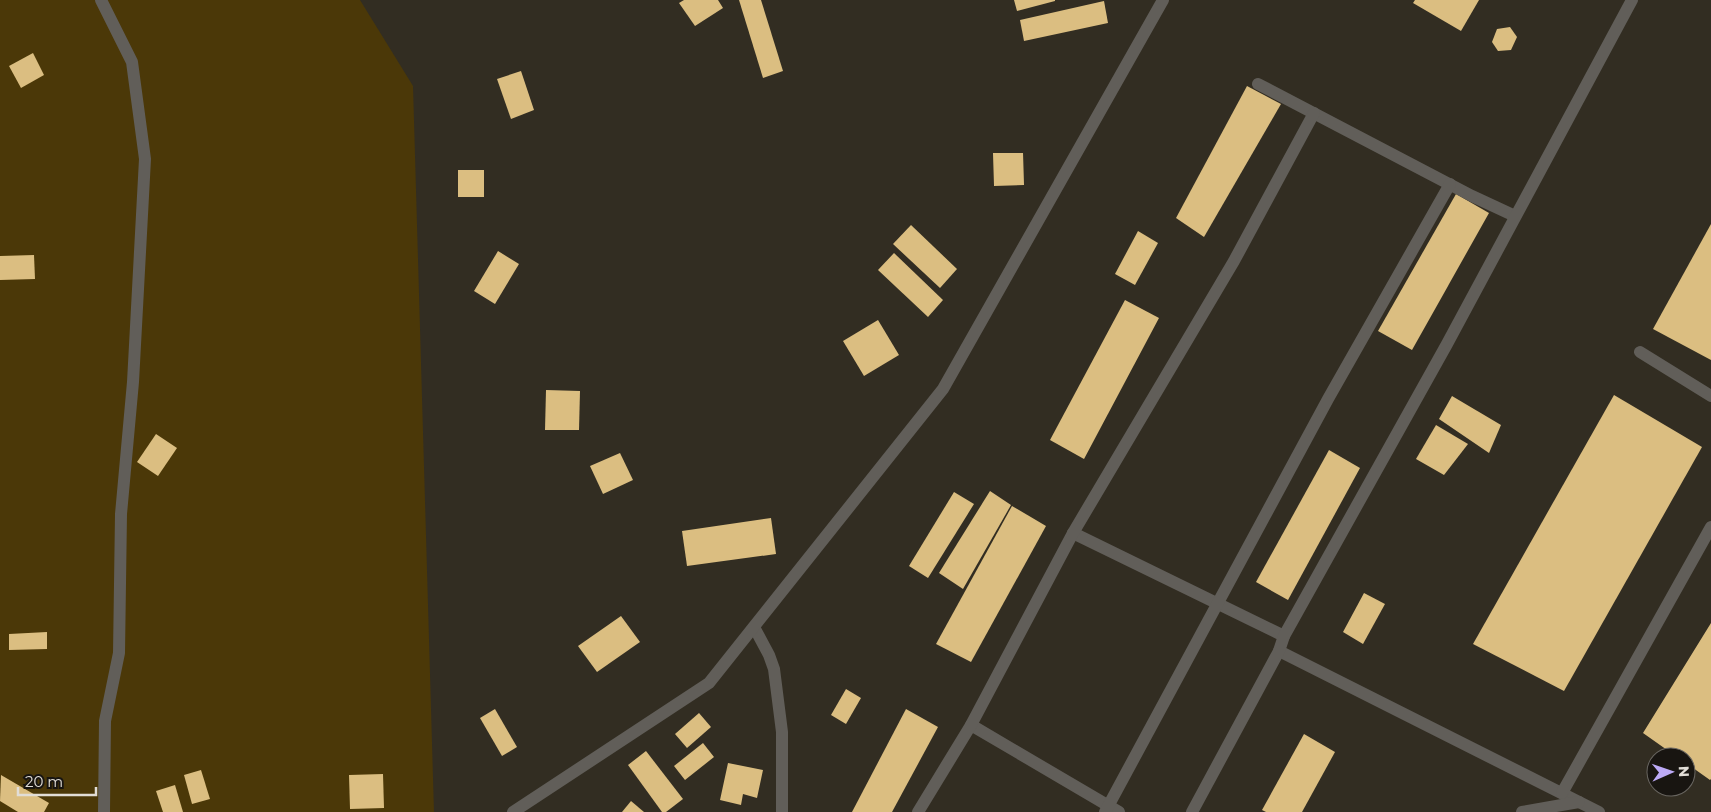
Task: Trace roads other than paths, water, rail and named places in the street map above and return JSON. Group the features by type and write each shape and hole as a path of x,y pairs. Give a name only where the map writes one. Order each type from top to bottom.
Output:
{"street":[{"path":"101,0 132,62 146,159 133,382 121,514 119,653 105,721 104,812"},
{"path":"513,812 709,684 943,389 1163,0"},
{"path":"1192,812 1279,651 1284,636 1447,344 1632,0"},
{"path":"1258,84 1515,216"},
{"path":"918,812 971,725 1073,533 1234,261 1314,114"},
{"path":"971,725 1111,810 1218,604 1328,399 1450,184"},
{"path":"1640,352 1711,396"},
{"path":"1562,793 1711,527"},
{"path":"1073,533 1284,636"},
{"path":"754,627 769,655 774,669 782,732 782,812"},
{"path":"1279,651 1600,812"},
{"path":"1522,812 1579,802"}]}
